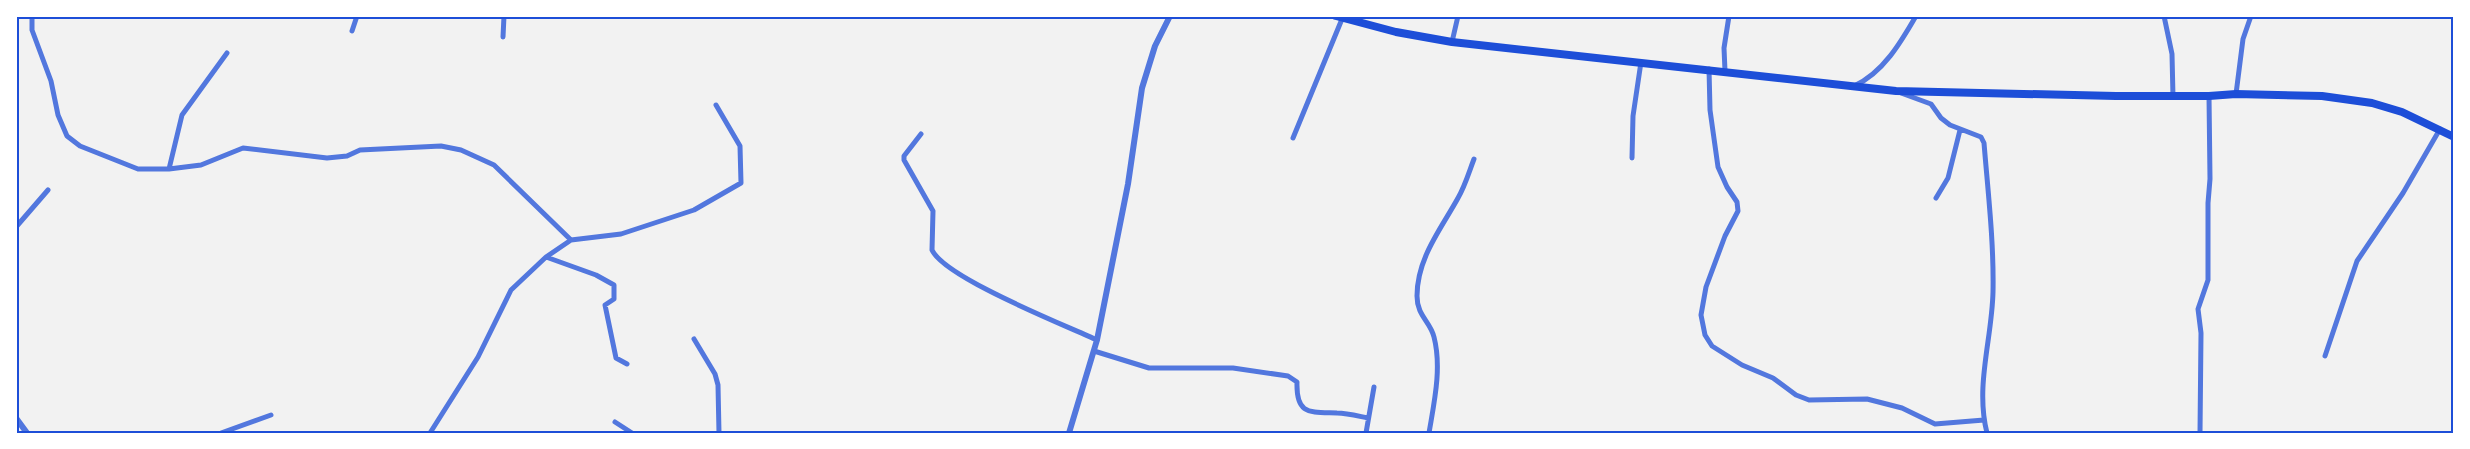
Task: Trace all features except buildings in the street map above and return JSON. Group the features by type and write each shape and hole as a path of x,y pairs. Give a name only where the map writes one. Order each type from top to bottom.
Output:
{"main road":[{"path":"1339,18 1396,32 1452,42 1896,91 2173,96 2236,94 2322,96 2372,103 2402,112 2454,137"}],"street":[{"path":"32,16 32,30 51,81 58,115 67,136 80,146 138,169 169,169 202,165 243,148 328,158 346,156 360,150 441,146 461,150 494,165 571,240"},
{"path":"352,31 357,16"},
{"path":"503,37 504,16"},
{"path":"1069,433 1097,340 1128,184 1139,98 1155,46 1170,16"},
{"path":"1452,42 1458,16"},
{"path":"1725,72 1724,48 1729,16"},
{"path":"1852,87 1864,82 1893,52 1916,16"},
{"path":"2164,16 2172,54 2173,96"},
{"path":"2236,94 2243,39 2251,16"},
{"path":"1293,138 1339,18"},
{"path":"169,169 182,115 227,53"},
{"path":"1632,158 1633,116 1641,62"},
{"path":"1709,70 1710,110 1718,167 1727,187 1737,202 1738,211 1725,236 1706,287 1701,315 1705,336 1712,346 1742,365 1773,378 1796,395 1810,400 1867,400 1902,408 1935,424 1984,420"},
{"path":"1896,91 1931,104 1941,118 1960,130 1981,137 1984,143 1993,291 1990,330 1984,364 1984,420 1987,433"},
{"path":"2200,433 2201,333 2198,309 2208,280 2209,96"},
{"path":"430,433 478,357 510,290 546,257 571,240 621,234 694,210 741,183 740,146 716,105"},
{"path":"2324,356 2357,262 2403,192 2440,129"},
{"path":"1936,198 1948,178 1960,130"},
{"path":"921,134 904,156 904,160 933,211 932,250 935,255 958,274 1097,340"},
{"path":"1430,433 1436,390 1434,337 1420,314 1417,295 1422,266 1432,241 1459,197 1474,159"},
{"path":"16,227 48,190"},
{"path":"546,257 596,275 614,286 614,299 604,305 616,358 627,364"},
{"path":"694,339 715,374 718,385 719,433"},
{"path":"1094,351 1149,368 1233,368 1288,376 1297,382 1296,396 1301,406 1312,413 1339,413 1368,418"},
{"path":"1366,433 1374,387"},
{"path":"221,433 271,415"},
{"path":"16,418 28,433"},
{"path":"616,422 632,433"}]}
